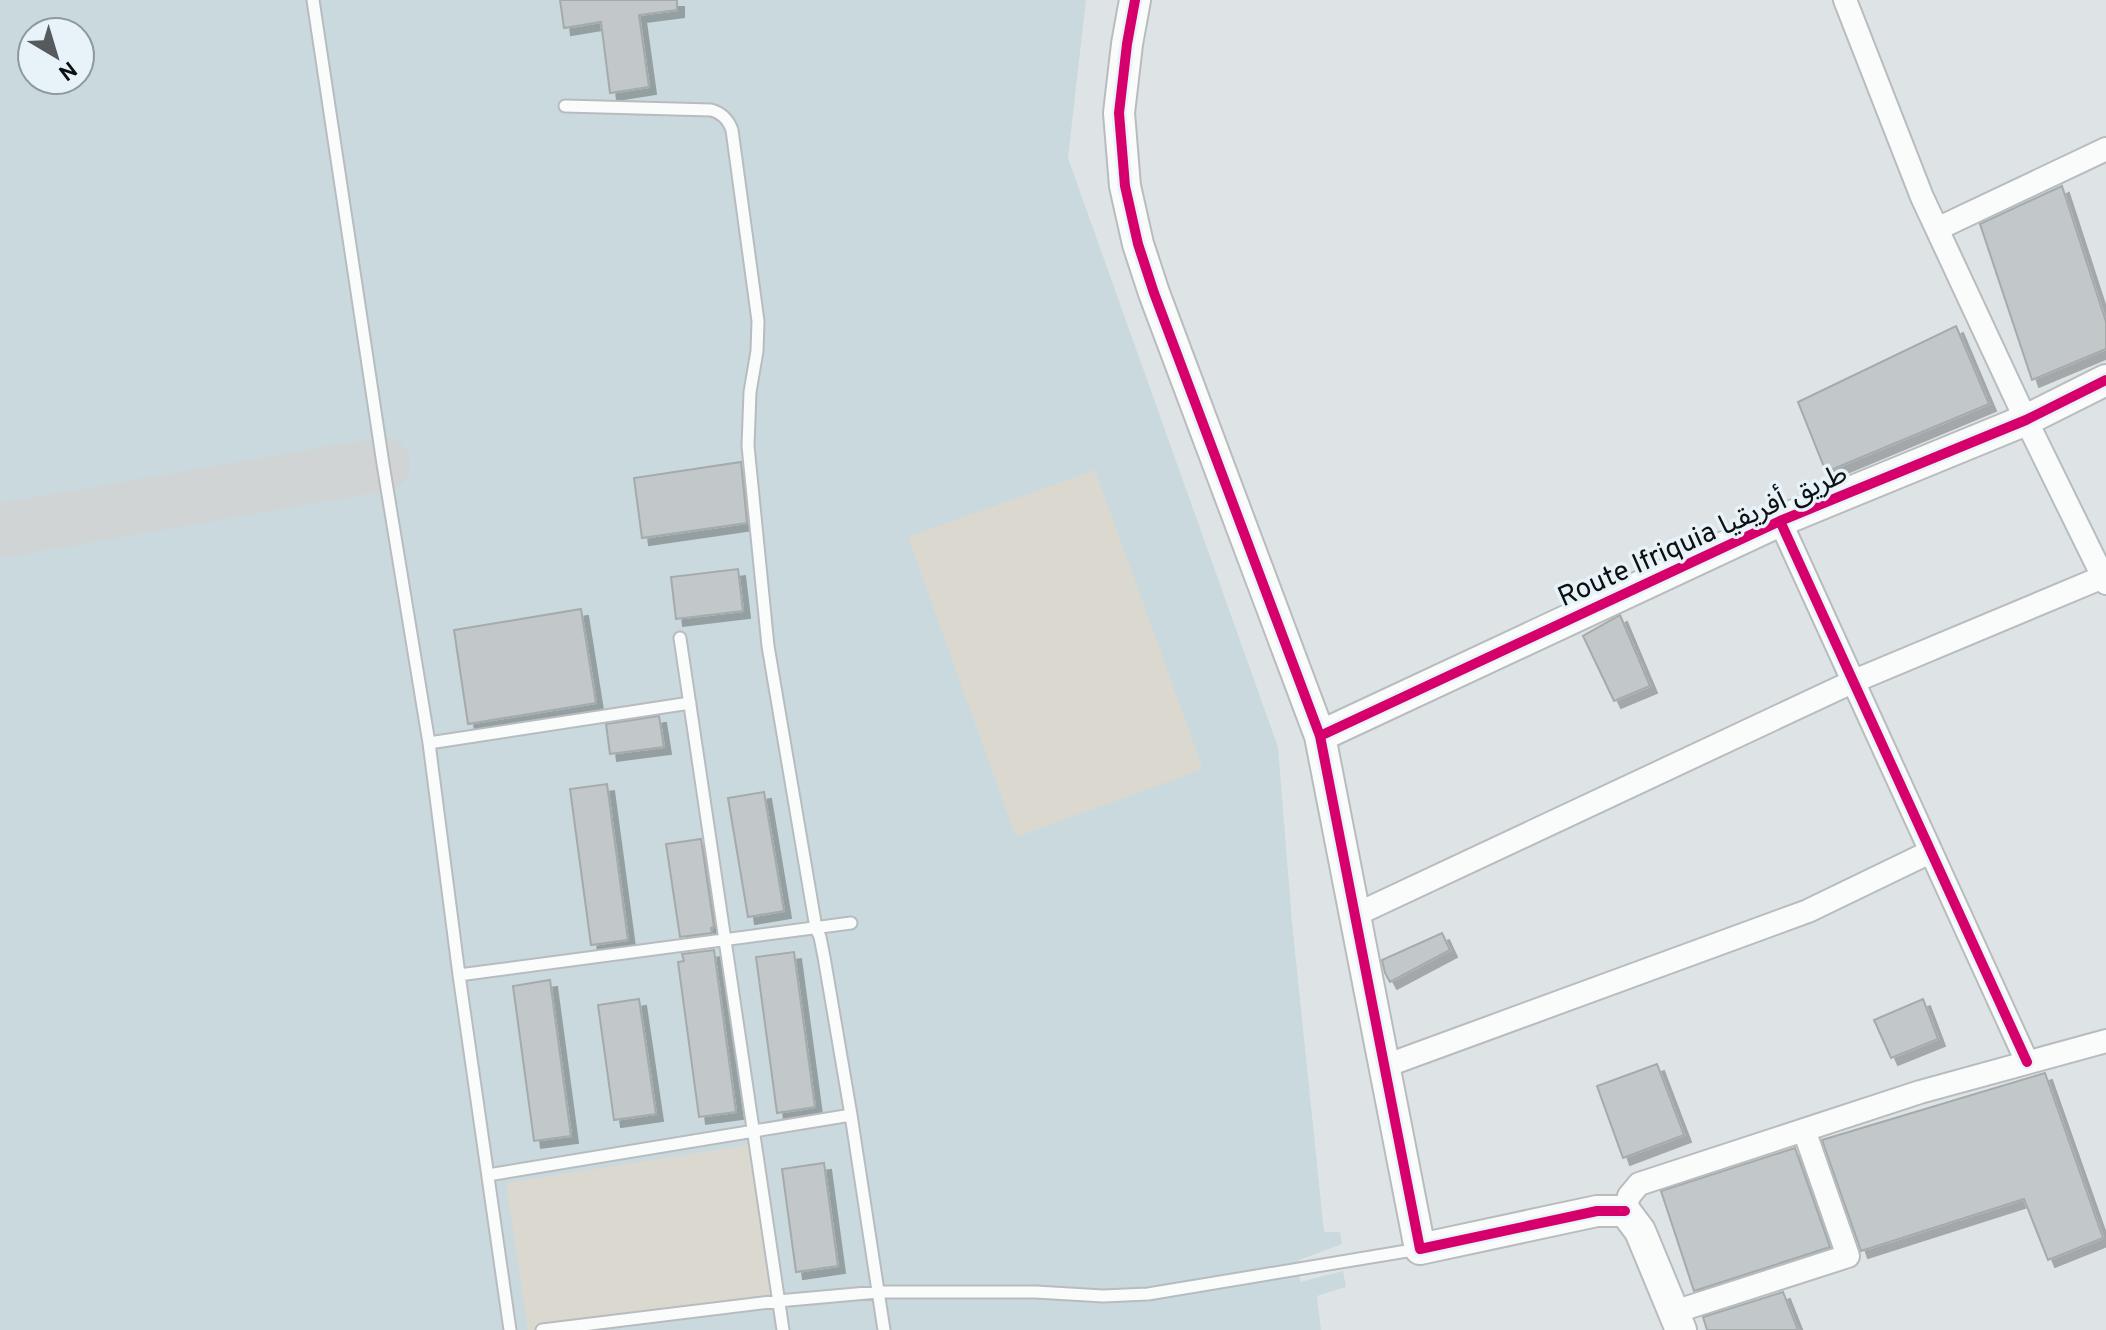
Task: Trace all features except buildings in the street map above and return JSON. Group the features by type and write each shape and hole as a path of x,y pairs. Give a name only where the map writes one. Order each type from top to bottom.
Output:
{"street":[{"path":"1135,0 1119,113 1125,186 1138,244 1320,736 1420,1249 1597,1211 1625,1211"},
{"path":"1355,915 1852,682 2104,580 1922,197 1845,0"},
{"path":"1937,229 2106,149"},
{"name":"Route Ifriquia طريق أفريقيا","path":"1320,736 1780,521 2026,420 2106,380"},
{"path":"1780,521 2027,1062"},
{"path":"1385,1066 1808,911 1930,852"},
{"path":"1625,1211 1629,1196 1639,1184 1920,1092 2106,1041"},
{"path":"1625,1211 1640,1231 1678,1321 1848,1256 1804,1130"}],"lane":[{"path":"313,0 429,743 510,1330"},
{"path":"565,106 711,110 727,119 732,130 758,321 748,446 767,631 816,928 823,947 884,1330"},
{"path":"680,638 783,1330"},
{"path":"429,743 690,703"},
{"path":"459,975 851,923"},
{"path":"488,1175 851,1115"},
{"path":"542,1330 878,1292 1148,1294 1420,1249"}],"shaded area":[{"path":"0,0 1086,0 1068,158 1278,747 1292,922 1324,1232 1340,1232 1342,1244 1299,1260 1300,1282 1343,1271 1346,1287 1317,1296 1321,1330 0,1330"},
{"path":"1095,470 1203,769 1016,837 908,537"},
{"path":"754,1144 776,1293 528,1330 506,1183"}],"taxiway":[{"path":"0,531 383,464"}],"cycle path":[{"path":"1135,0 1119,113 1125,186 1138,244 1320,736 1420,1249 1597,1211 1625,1211"},
{"path":"1320,736 1780,521 2026,420 2106,380"},
{"path":"1780,521 2027,1062"}]}
